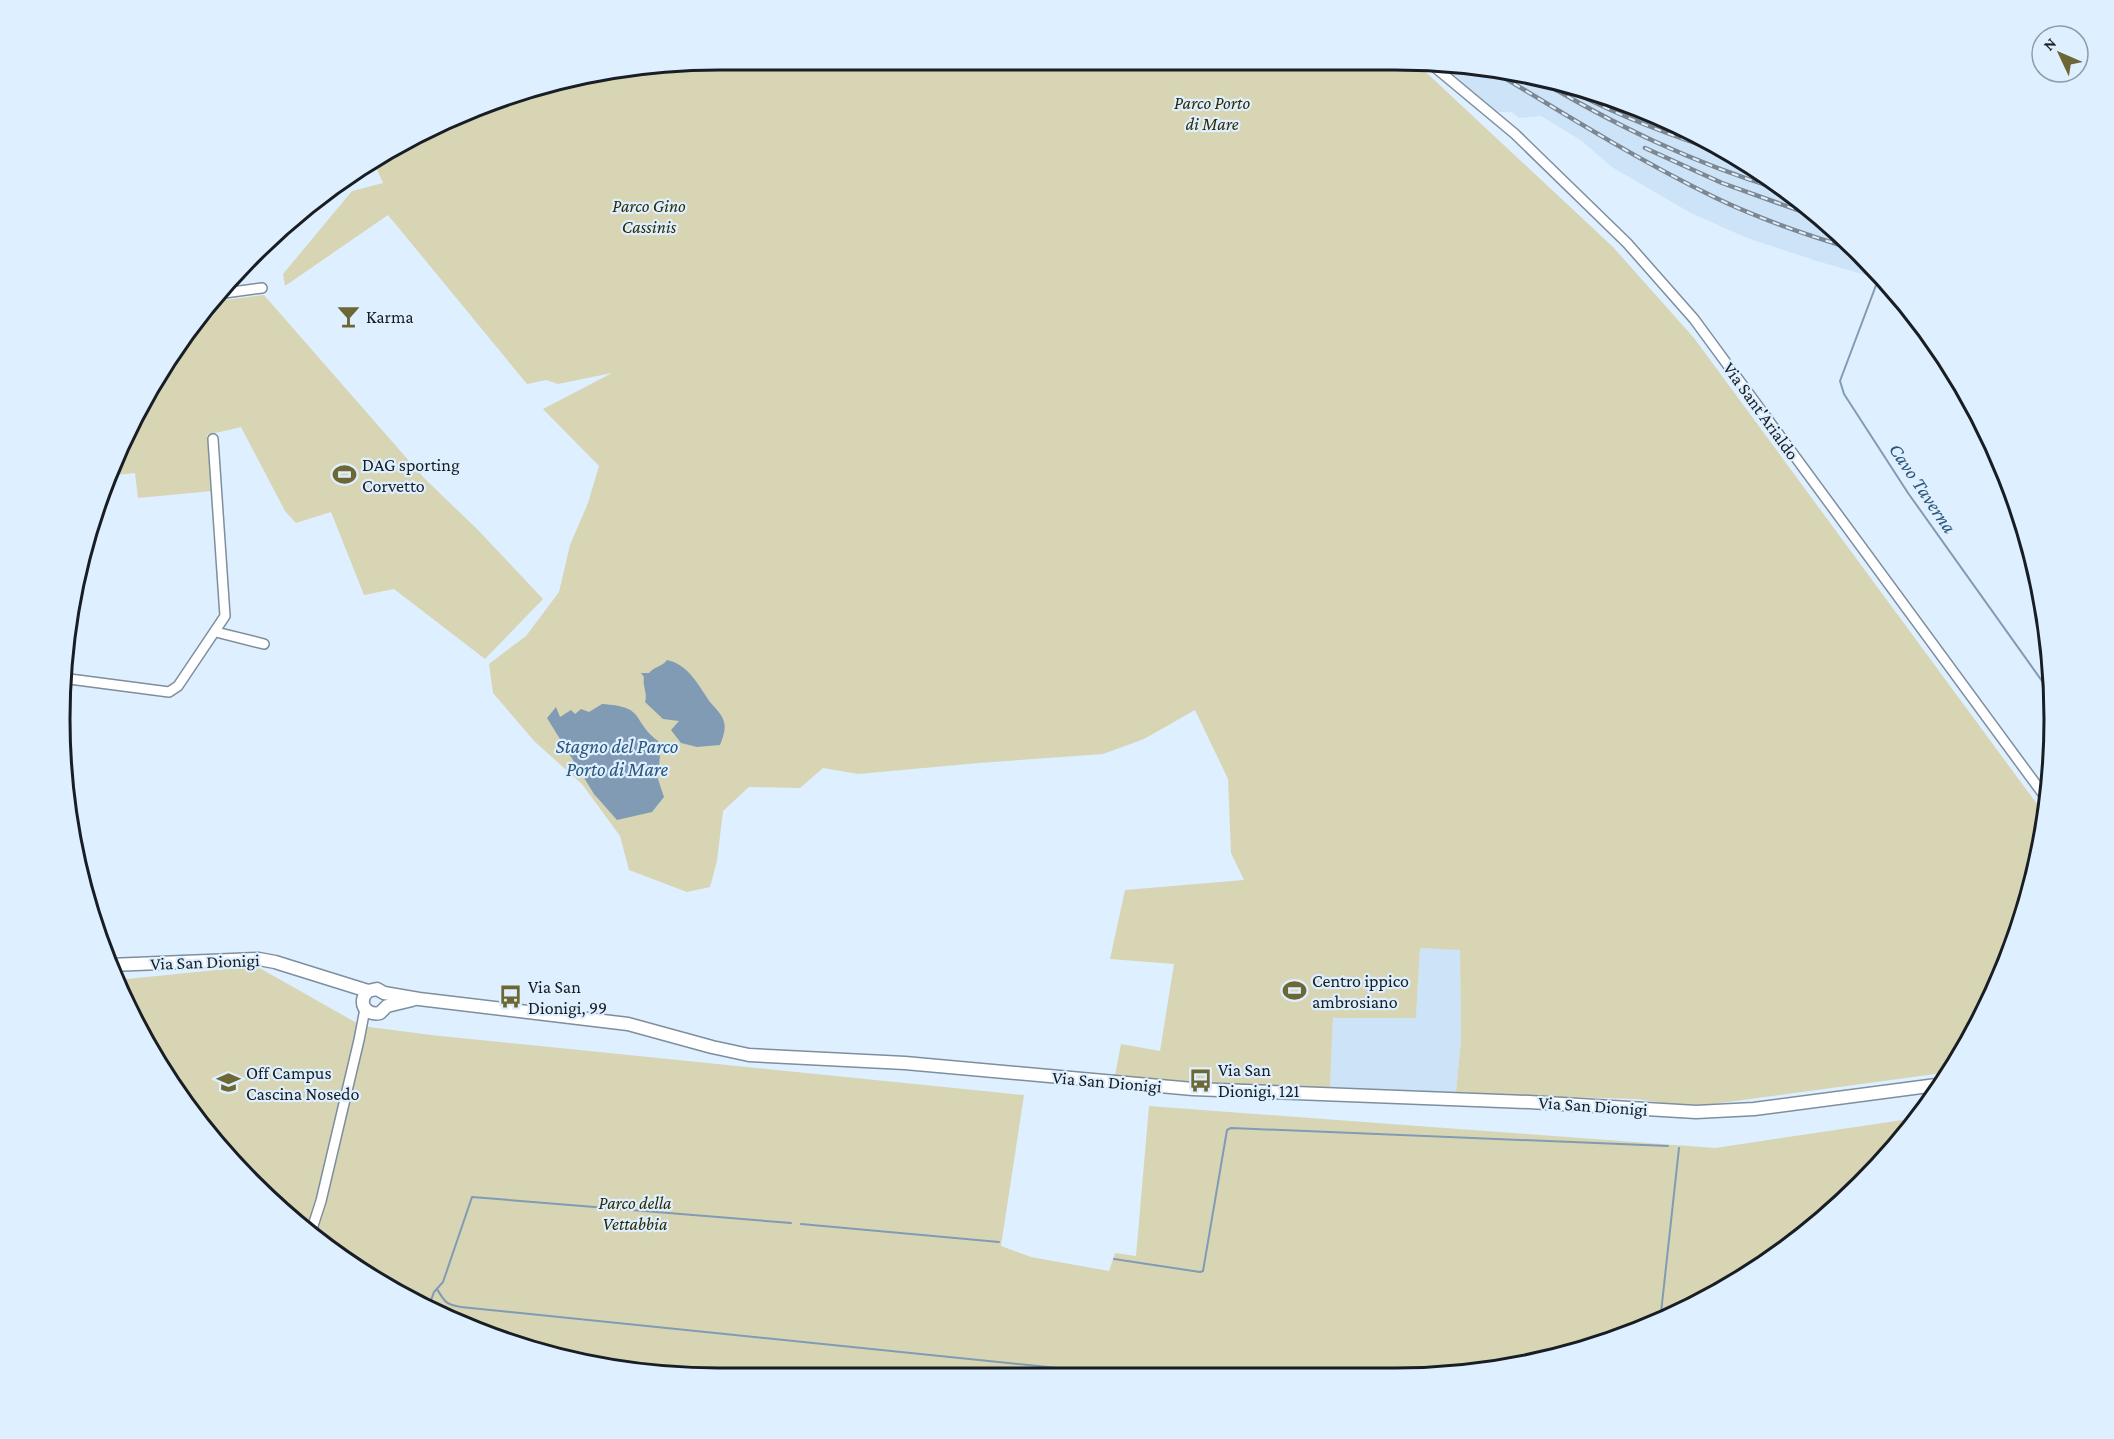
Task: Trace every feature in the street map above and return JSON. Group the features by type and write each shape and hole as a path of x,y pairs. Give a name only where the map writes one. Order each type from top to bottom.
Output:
{"street":[{"name":"Via Sant'Arialdo","path":"1441,72 1524,142 1627,243 1694,319 2039,789"},
{"path":"232,292 262,288"},
{"path":"72,679 169,692 178,686 216,632 225,616 213,439"},
{"path":"216,632 264,644"},
{"name":"Via San Dionigi","path":"119,965 259,959 333,981 380,1013 387,1006 419,999"},
{"name":"Via San Dionigi","path":"367,1004 376,989 384,993 419,999 628,1024 749,1055 905,1064 1195,1089 1529,1102 1696,1112 1754,1109 1930,1086"},
{"path":"384,993 387,1006"},
{"path":"313,1225 321,1201 367,1004"}],"shaded area":[{"path":"1446,73 1521,83 1562,93 1603,105 1682,137 1719,157 1790,205 1822,232 1866,275 1747,238 1689,212 1612,167 1582,141 1541,116 1519,118 1512,112 1493,112"},
{"path":"1420,948 1460,949 1461,1040 1456,1092 1330,1088 1333,1018 1416,1018"}],"green space":[{"path":"720,70 1425,71 1613,247 1694,338 2038,805 2031,846 2009,928 1977,1007 1938,1074 1691,1107 1636,1099 1456,1092 1461,1040 1460,950 1420,948 1416,1018 1333,1018 1330,1088 1192,1087 1114,1081 1121,1044 1160,1051 1174,964 1110,959 1125,890 1244,880 1231,853 1228,779 1195,710 1144,739 1103,754 858,774 823,768 800,788 749,787 723,811 717,861 710,887 687,892 629,870 620,836 582,784 535,742 493,693 489,664 526,636 559,592 570,545 588,503 599,466 543,409 612,373 558,384 546,380 527,384 388,215 285,286 283,274 352,191 383,183 377,169 432,137 471,120 552,93 635,76"},
{"name":"DAG sporting Corvetto","path":"264,295 424,478 478,530 543,599 485,659 394,589 364,595 331,512 296,523 285,511 241,427 207,435 212,491 138,498 135,473 119,475 137,432 157,395 205,324 225,300"},
{"name":"Parco della Vettabbia","path":"256,966 362,1026 1024,1095 1001,1246 1031,1257 1109,1271 1115,1253 1136,1256 1149,1106 1715,1148 1905,1120 1853,1178 1822,1207 1790,1234 1719,1282 1682,1302 1603,1334 1521,1356 1437,1367 1394,1368 677,1367 593,1356 511,1334 432,1302 359,1259 292,1207 261,1178 205,1115 157,1044 125,979"}],"water":[{"name":"Stagno del Parco Porto di Mare","path":"667,660 687,671 722,716 725,728 720,745 697,747 681,743 671,730 679,721 663,719 645,702 644,677 641,673 649,673"},
{"name":"Stagno del Parco Porto di Mare","path":"602,704 632,711 658,741 660,755 658,779 664,797 652,812 617,820 594,794 547,718 556,707 560,717 571,710 575,714 581,709 589,712"}],"waterway":[{"name":"Cavo Taverna","path":"1876,286 1840,381 1844,394 1908,493 2042,681"},
{"path":"1114,1259 1203,1271 1227,1130 1231,1128 1668,1146"},
{"path":"1661,1311 1679,1148"},
{"path":"431,1301 434,1292 443,1282 472,1197 791,1223"},
{"path":"801,1224 999,1242"},
{"path":"437,1289 446,1302 461,1307 1058,1368"}],"railway":[{"path":"1510,81 1573,120 1716,198 1786,227 1834,243"},
{"path":"1564,94 1654,141 1758,182"},
{"path":"1598,104 1691,142"},
{"path":"1645,148 1722,183 1795,209"}],"place":[{"name":"Karma","path":"348,317"},
{"name":"DAG sporting Corvetto","path":"344,475"},
{"name":"Centro ippico ambrosiano","path":"1294,991"},
{"name":"Via San Dionigi, 99","path":"510,997"},
{"name":"Via San Dionigi, 121","path":"1200,1080"},
{"name":"Off Campus Cascina Nosedo","path":"228,1083"}],"park label":[{"name":"Parco Porto di Mare","path":"1212,113"},
{"name":"Parco Gino Cassinis","path":"649,216"}]}
